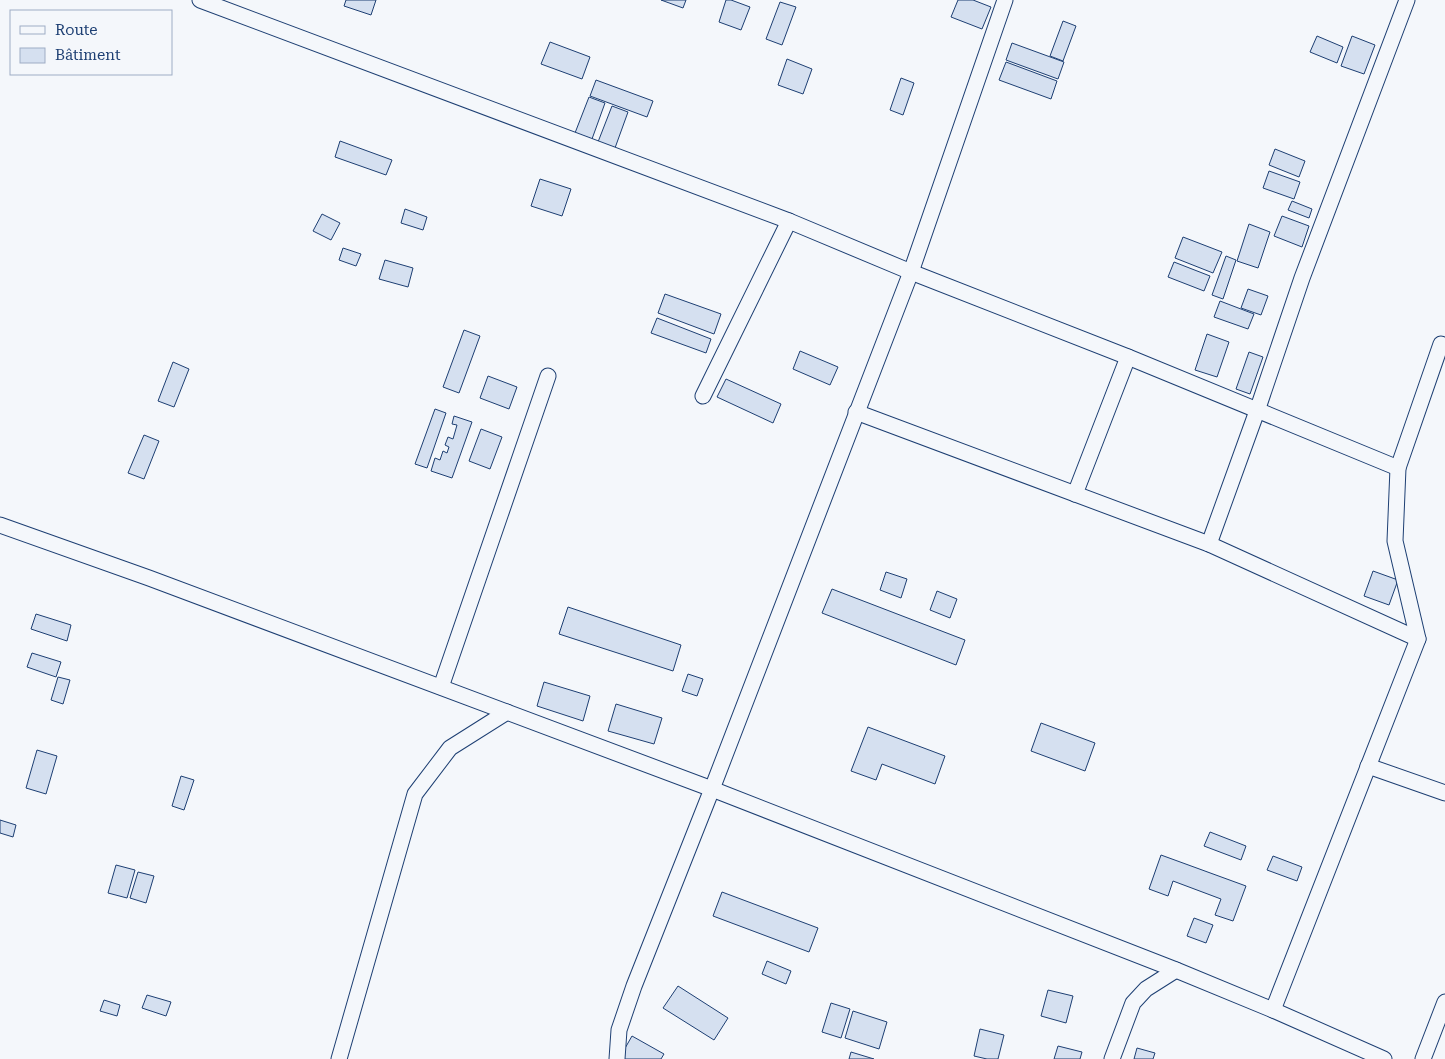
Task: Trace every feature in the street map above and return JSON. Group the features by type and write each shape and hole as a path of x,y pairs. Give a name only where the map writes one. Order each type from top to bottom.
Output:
{"street":[{"path":"200,0 789,221 1398,468"},
{"path":"617,1059 619,1030 634,986 911,272 1006,0"},
{"path":"1209,544 1302,278 1407,0"},
{"path":"703,396 789,221"},
{"path":"1273,1010 1418,639 1395,541 1398,468 1441,344"},
{"path":"1075,494 1128,357"},
{"path":"441,687 548,376"},
{"path":"856,412 1209,544 1418,639"},
{"path":"0,525 149,578 712,789 1176,970 1384,1059"},
{"path":"338,1059 415,794 450,748 507,712"},
{"path":"1368,766 1445,792"},
{"path":"1112,1059 1133,1003 1146,989 1176,970"},
{"path":"1423,1059 1445,1002"}],"building":[{"path":"346,0 376,0 371,15 344,6"},
{"path":"661,0 686,0 683,8"},
{"path":"726,0 750,7 741,30 719,22"},
{"path":"958,0 973,0 991,7 982,29 951,17"},
{"path":"780,2 796,7 782,45 766,39"},
{"path":"1063,21 1076,26 1063,61 1050,56"},
{"path":"1317,36 1343,47 1337,63 1310,52"},
{"path":"1352,36 1375,45 1364,74 1341,66"},
{"path":"550,42 590,57 582,79 541,64"},
{"path":"1012,43 1064,62 1058,79 1006,60"},
{"path":"787,59 812,69 803,94 778,85"},
{"path":"1006,62 1057,81 1051,99 999,80"},
{"path":"901,78 914,83 903,115 890,110"},
{"path":"596,80 653,101 647,117 590,96"},
{"path":"589,97 605,103 592,139 575,133"},
{"path":"612,106 628,112 615,148 598,142"},
{"path":"340,141 392,160 386,175 335,157"},
{"path":"1275,149 1305,161 1299,177 1269,165"},
{"path":"1269,171 1300,182 1294,199 1263,188"},
{"path":"540,179 571,189 562,216 531,206"},
{"path":"1292,201 1312,209 1309,218 1288,210"},
{"path":"405,209 427,217 423,230 401,223"},
{"path":"322,214 340,223 331,240 313,231"},
{"path":"1282,216 1309,226 1302,247 1274,236"},
{"path":"1249,224 1270,232 1258,268 1237,261"},
{"path":"1183,237 1222,252 1213,273 1175,258"},
{"path":"343,248 361,254 356,266 339,260"},
{"path":"1226,256 1236,260 1223,299 1212,295"},
{"path":"385,260 413,268 408,287 379,279"},
{"path":"1174,262 1210,276 1204,291 1168,277"},
{"path":"1248,289 1268,296 1261,315 1241,308"},
{"path":"665,294 721,314 714,334 658,313"},
{"path":"1220,301 1254,314 1248,329 1214,317"},
{"path":"657,318 711,339 706,353 651,333"},
{"path":"464,330 480,336 459,393 443,387"},
{"path":"1207,334 1229,342 1217,377 1195,370"},
{"path":"800,351 838,367 830,385 793,369"},
{"path":"1249,352 1263,357 1250,394 1236,389"},
{"path":"173,362 189,369 174,407 158,401"},
{"path":"488,376 517,387 509,409 480,398"},
{"path":"726,379 781,404 773,423 717,397"},
{"path":"435,409 446,413 427,468 415,464"},
{"path":"454,416 472,422 452,478 431,471 435,458 440,460 443,451 447,453 449,447 445,445 448,437 453,439 457,425 452,424"},
{"path":"481,429 502,437 490,469 469,461"},
{"path":"144,435 159,441 144,479 128,473"},
{"path":"1373,571 1398,580 1389,605 1364,596"},
{"path":"886,572 907,579 901,598 880,590"},
{"path":"832,589 965,640 956,665 822,613"},
{"path":"937,591 957,599 950,618 930,610"},
{"path":"568,607 681,645 673,671 559,634"},
{"path":"36,614 71,625 67,641 31,629"},
{"path":"32,653 61,662 56,677 27,667"},
{"path":"688,674 703,679 697,696 682,691"},
{"path":"58,677 70,680 63,704 51,700"},
{"path":"544,682 590,696 583,721 537,706"},
{"path":"616,704 662,718 654,744 608,731"},
{"path":"1041,723 1095,743 1085,771 1031,751"},
{"path":"868,727 945,756 935,784 882,764 876,780 851,771"},
{"path":"37,750 57,756 46,794 26,788"},
{"path":"181,776 194,780 184,810 172,806"},
{"path":"0,820 16,825 13,837 0,833"},
{"path":"1210,832 1246,846 1241,860 1204,846"},
{"path":"1161,855 1246,886 1233,921 1215,915 1221,899 1173,881 1168,896 1149,889"},
{"path":"1273,856 1302,867 1297,881 1267,870"},
{"path":"116,865 135,870 127,898 108,893"},
{"path":"138,872 154,876 146,903 130,898"},
{"path":"722,892 818,928 809,952 713,916"},
{"path":"1194,918 1213,925 1206,943 1187,936"},
{"path":"767,961 791,971 786,984 762,974"},
{"path":"678,986 728,1018 714,1040 663,1008"},
{"path":"1048,990 1073,996 1066,1023 1041,1016"},
{"path":"147,995 171,1002 166,1016 142,1008"},
{"path":"104,1000 120,1005 117,1016 100,1011"},
{"path":"831,1003 850,1009 841,1038 822,1032"},
{"path":"853,1011 887,1022 879,1049 845,1038"},
{"path":"980,1029 1004,1035 998,1059 974,1056"},
{"path":"632,1036 664,1054 661,1059 624,1059 620,1057"},
{"path":"1058,1046 1082,1052 1080,1059 1054,1059"},
{"path":"1137,1048 1155,1053 1153,1059 1134,1059"},
{"path":"851,1052 874,1059 849,1059"}]}
